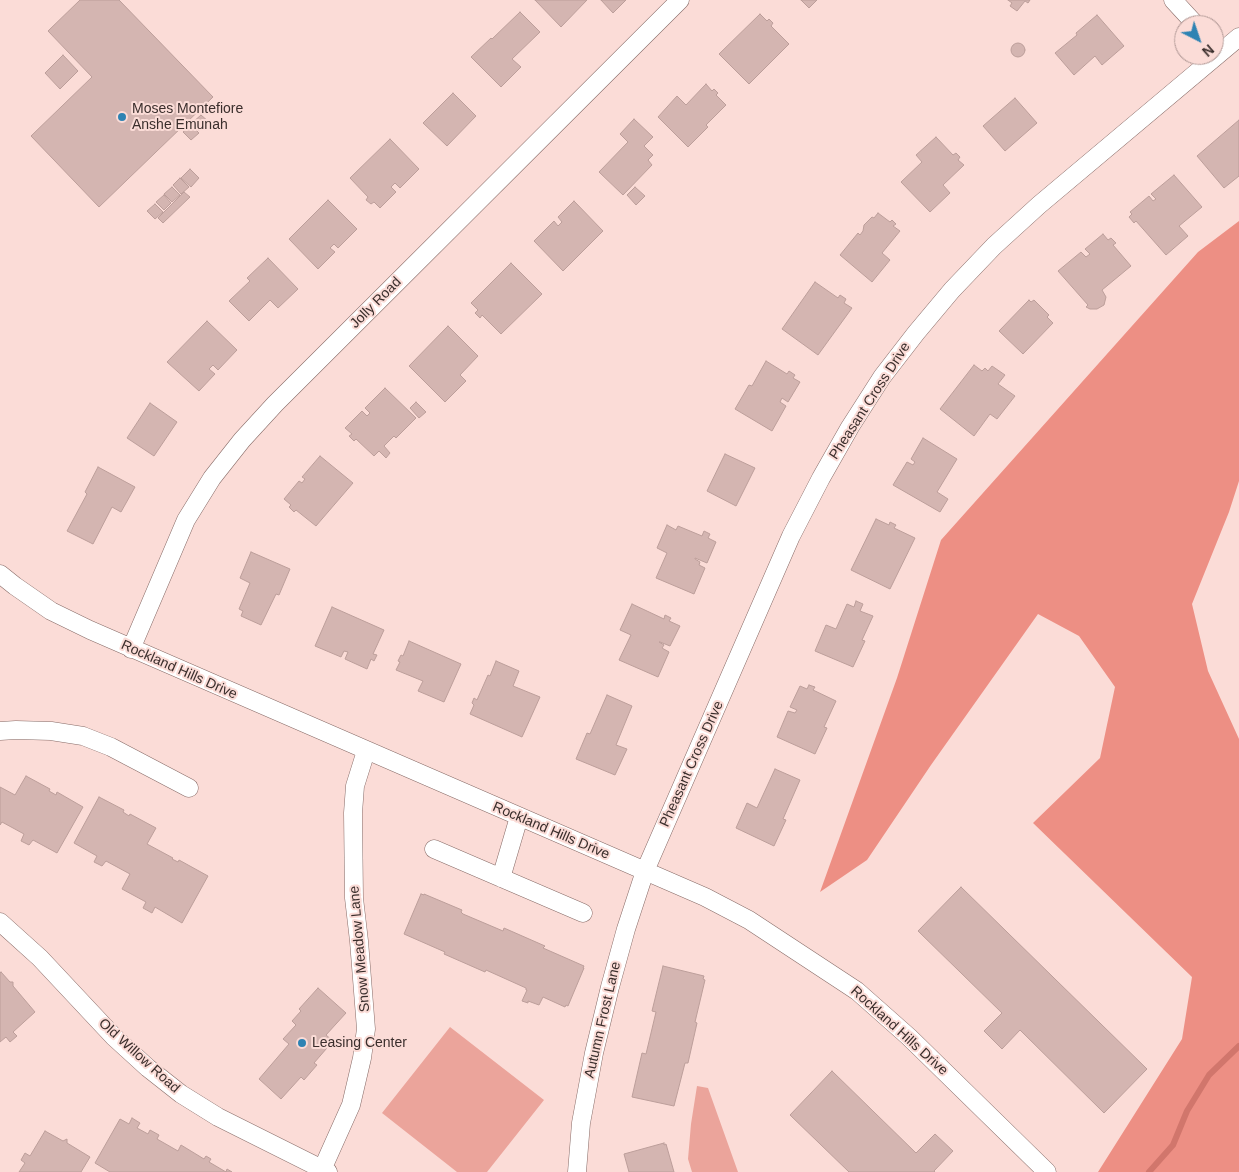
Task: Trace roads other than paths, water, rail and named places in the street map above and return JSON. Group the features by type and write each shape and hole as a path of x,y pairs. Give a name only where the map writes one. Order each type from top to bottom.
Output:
{"street":[{"name":"Jolly Road","path":"131,649 186,520 212,478 242,440 288,390 680,0"},
{"path":"1174,0 1187,15"},
{"name":"Pheasant Cross Drive","path":"1224,45 1239,37"},
{"name":"Pheasant Cross Drive","path":"645,871 791,536 845,435 882,377 952,290 994,246 1199,65"},
{"name":"Rockland Hills Drive","path":"0,574 50,611 131,649 645,871 749,920 857,991 909,1037 1047,1172"},
{"path":"0,731 52,731 83,736 111,747 189,788"},
{"name":"Snow Meadow Lane","path":"324,1171 351,1106 362,1058 366,1029 360,941 354,898 353,813 355,786 366,751"},
{"path":"501,878 519,817"},
{"path":"434,849 583,913"},
{"name":"Autumn Frost Lane","path":"577,1172 581,1123 594,1053 624,937 645,871"},
{"name":"Old Willow Road","path":"0,922 40,958 114,1038 181,1094 218,1117 324,1171"}],"waterway":[{"path":"1149,1172 1173,1145 1187,1111 1209,1075 1239,1046"}],"place":[{"name":"Moses Montefiore Anshe Emunah","path":"122,117"},
{"name":"Leasing Center","path":"302,1043"}]}
